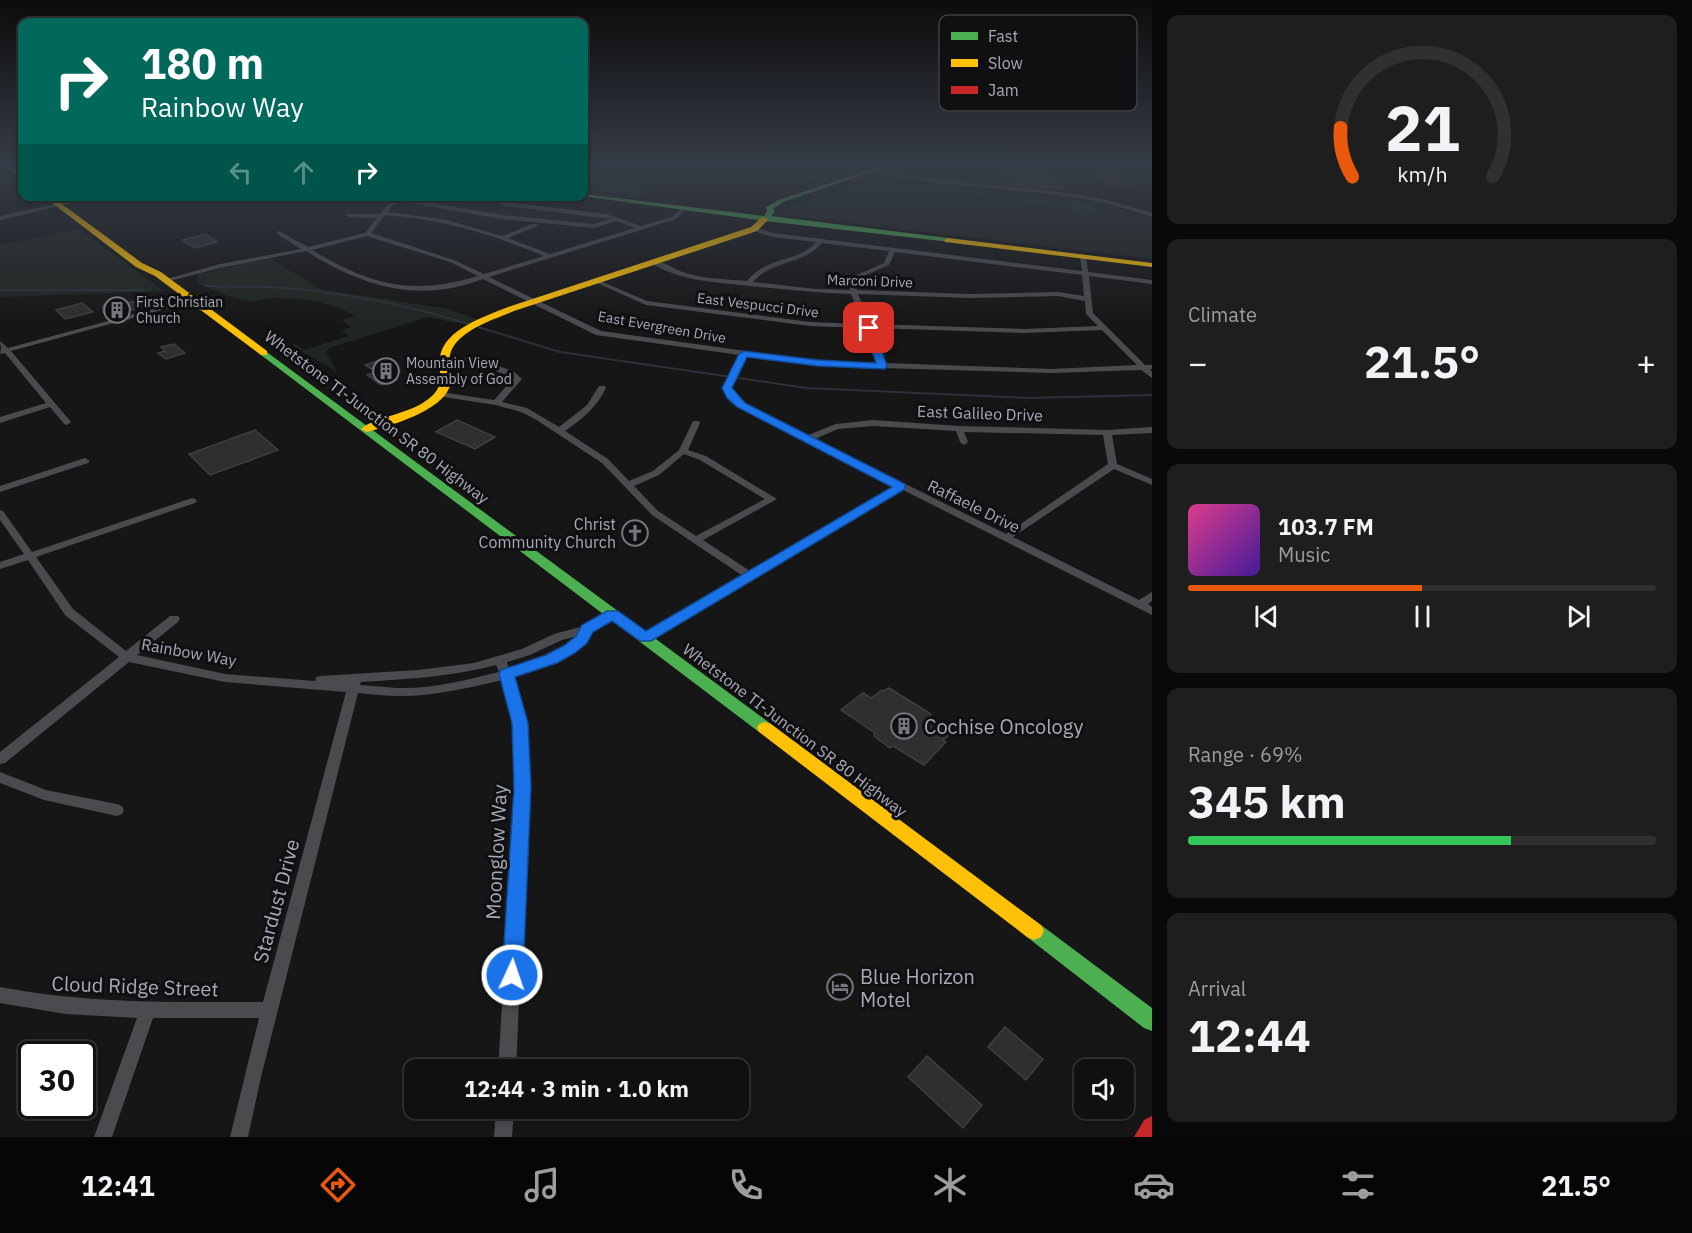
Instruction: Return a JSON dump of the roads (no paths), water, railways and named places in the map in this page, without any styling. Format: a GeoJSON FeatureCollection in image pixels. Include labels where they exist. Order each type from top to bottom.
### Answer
{"type":"FeatureCollection","features":[{"type":"Feature","properties":{"kind":"main road","name":"Whetstone TI-Junction SR 80 Highway"},"geometry":{"type":"LineString","coordinates":[[84,219],[139,266],[162,277],[367,429],[1152,1021]]}},
{"type":"Feature","properties":{"kind":"main road"},"geometry":{"type":"LineString","coordinates":[[367,429],[411,411],[440,394],[448,376],[444,355],[447,346],[489,319],[754,229],[765,219]]}},
{"type":"Feature","properties":{"kind":"main road"},"geometry":{"type":"LineString","coordinates":[[799,219],[1152,265]]}},
{"type":"Feature","properties":{"kind":"main road"},"geometry":{"type":"LineString","coordinates":[[1146,1137],[1152,1128]]}},
{"type":"Feature","properties":{"kind":"street"},"geometry":{"type":"LineString","coordinates":[[162,277],[309,249],[367,234],[379,219]]}},
{"type":"Feature","properties":{"kind":"street"},"geometry":{"type":"LineString","coordinates":[[435,219],[504,237],[549,256]]}},
{"type":"Feature","properties":{"kind":"street"},"geometry":{"type":"LineString","coordinates":[[529,219],[594,226],[616,219]]}},
{"type":"Feature","properties":{"kind":"street"},"geometry":{"type":"LineString","coordinates":[[616,219],[641,228]]}},
{"type":"Feature","properties":{"kind":"street"},"geometry":{"type":"LineString","coordinates":[[279,233],[363,279],[407,287],[433,288],[452,286],[669,219]]}},
{"type":"Feature","properties":{"kind":"street"},"geometry":{"type":"LineString","coordinates":[[504,237],[535,225]]}},
{"type":"Feature","properties":{"kind":"street"},"geometry":{"type":"LineString","coordinates":[[754,229],[772,235],[1152,282]]}},
{"type":"Feature","properties":{"kind":"street","name":"East Evergreen Drive"},"geometry":{"type":"LineString","coordinates":[[367,234],[452,261],[600,333],[818,363],[1051,371],[1148,367]]}},
{"type":"Feature","properties":{"kind":"street"},"geometry":{"type":"LineString","coordinates":[[749,283],[764,267],[814,249],[820,241]]}},
{"type":"Feature","properties":{"kind":"street"},"geometry":{"type":"LineString","coordinates":[[882,366],[854,293],[854,279],[887,264],[893,250]]}},
{"type":"Feature","properties":{"kind":"street"},"geometry":{"type":"LineString","coordinates":[[1083,256],[1090,314],[1102,328],[1148,367],[1152,376]]}},
{"type":"Feature","properties":{"kind":"street","name":"Marconi Drive"},"geometry":{"type":"LineString","coordinates":[[653,262],[688,276],[816,291],[970,296],[1058,294],[1088,299]]}},
{"type":"Feature","properties":{"kind":"street","name":"East Vespucci Drive"},"geometry":{"type":"LineString","coordinates":[[597,281],[636,299],[655,304],[810,324],[869,328],[1024,331],[1102,328]]}},
{"type":"Feature","properties":{"kind":"street"},"geometry":{"type":"LineString","coordinates":[[67,422],[2,348],[193,300]]}},
{"type":"Feature","properties":{"kind":"street","name":"Raffaele Drive"},"geometry":{"type":"LineString","coordinates":[[744,354],[727,388],[731,396],[741,405],[1152,611]]}},
{"type":"Feature","properties":{"kind":"street"},"geometry":{"type":"LineString","coordinates":[[468,359],[510,373],[518,379],[496,403]]}},
{"type":"Feature","properties":{"kind":"street"},"geometry":{"type":"LineString","coordinates":[[560,430],[590,408],[602,388]]}},
{"type":"Feature","properties":{"kind":"street"},"geometry":{"type":"LineString","coordinates":[[440,394],[524,410],[560,430],[605,461],[655,513],[750,576]]}},
{"type":"Feature","properties":{"kind":"street"},"geometry":{"type":"LineString","coordinates":[[0,420],[51,404]]}},
{"type":"Feature","properties":{"kind":"street"},"geometry":{"type":"LineString","coordinates":[[627,485],[656,473],[683,451],[696,423]]}},
{"type":"Feature","properties":{"kind":"street","name":"East Galileo Drive"},"geometry":{"type":"LineString","coordinates":[[809,438],[836,427],[873,423],[959,429],[1107,433],[1152,430]]}},
{"type":"Feature","properties":{"kind":"street"},"geometry":{"type":"LineString","coordinates":[[959,429],[964,442]]}},
{"type":"Feature","properties":{"kind":"street"},"geometry":{"type":"LineString","coordinates":[[1107,433],[1113,465]]}},
{"type":"Feature","properties":{"kind":"street"},"geometry":{"type":"LineString","coordinates":[[683,451],[703,458],[772,499]]}},
{"type":"Feature","properties":{"kind":"street"},"geometry":{"type":"LineString","coordinates":[[0,489],[85,461]]}},
{"type":"Feature","properties":{"kind":"street"},"geometry":{"type":"LineString","coordinates":[[1113,465],[1152,482]]}},
{"type":"Feature","properties":{"kind":"street"},"geometry":{"type":"LineString","coordinates":[[1006,538],[1113,465]]}},
{"type":"Feature","properties":{"kind":"street"},"geometry":{"type":"LineString","coordinates":[[645,638],[901,487]]}},
{"type":"Feature","properties":{"kind":"street"},"geometry":{"type":"LineString","coordinates":[[696,540],[782,492]]}},
{"type":"Feature","properties":{"kind":"street"},"geometry":{"type":"LineString","coordinates":[[0,566],[192,501]]}},
{"type":"Feature","properties":{"kind":"street","name":"Rainbow Way"},"geometry":{"type":"LineString","coordinates":[[0,513],[69,612],[126,657],[225,678],[296,682],[355,682],[504,667],[552,659],[570,649],[588,629],[613,614]]}},
{"type":"Feature","properties":{"kind":"street"},"geometry":{"type":"LineString","coordinates":[[1140,605],[1152,595]]}},
{"type":"Feature","properties":{"kind":"street"},"geometry":{"type":"LineString","coordinates":[[0,759],[174,619]]}},
{"type":"Feature","properties":{"kind":"street","name":"Rainbow Way"},"geometry":{"type":"LineString","coordinates":[[355,682],[399,692],[433,690],[464,685],[504,667]]}},
{"type":"Feature","properties":{"kind":"street","name":"Moonglow Way"},"geometry":{"type":"LineString","coordinates":[[504,667],[520,723],[522,787],[508,1059]]}},
{"type":"Feature","properties":{"kind":"street","name":"Stardust Drive"},"geometry":{"type":"LineString","coordinates":[[239,1137],[269,1010],[355,682]]}},
{"type":"Feature","properties":{"kind":"street"},"geometry":{"type":"LineString","coordinates":[[0,777],[44,795],[117,810]]}},
{"type":"Feature","properties":{"kind":"street","name":"Cloud Ridge Street"},"geometry":{"type":"LineString","coordinates":[[0,994],[36,1003],[148,1010],[269,1010]]}},
{"type":"Feature","properties":{"kind":"street"},"geometry":{"type":"LineString","coordinates":[[103,1137],[148,1010]]}},
{"type":"Feature","properties":{"kind":"street"},"geometry":{"type":"LineString","coordinates":[[503,1137],[504,1119]]}},
{"type":"Feature","properties":{"kind":"waterway"},"geometry":{"type":"LineString","coordinates":[[205,286],[285,288],[341,295],[407,307],[472,325]]}},
{"type":"Feature","properties":{"kind":"waterway"},"geometry":{"type":"LineString","coordinates":[[0,290],[144,290]]}},
{"type":"Feature","properties":{"kind":"waterway"},"geometry":{"type":"LineString","coordinates":[[478,327],[560,352],[807,388],[1027,398],[1152,395]]}},
{"type":"Feature","properties":{"kind":"place","name":"First Christian Church"},"geometry":{"type":"Point","coordinates":[117,310]}},
{"type":"Feature","properties":{"kind":"place","name":"Mountain View Assembly of God"},"geometry":{"type":"Point","coordinates":[386,371]}},
{"type":"Feature","properties":{"kind":"place","name":"Christ Community Church"},"geometry":{"type":"Point","coordinates":[635,533]}},
{"type":"Feature","properties":{"kind":"place","name":"Cochise Oncology"},"geometry":{"type":"Point","coordinates":[904,726]}},
{"type":"Feature","properties":{"kind":"place","name":"Blue Horizon Motel"},"geometry":{"type":"Point","coordinates":[840,987]}}]}
